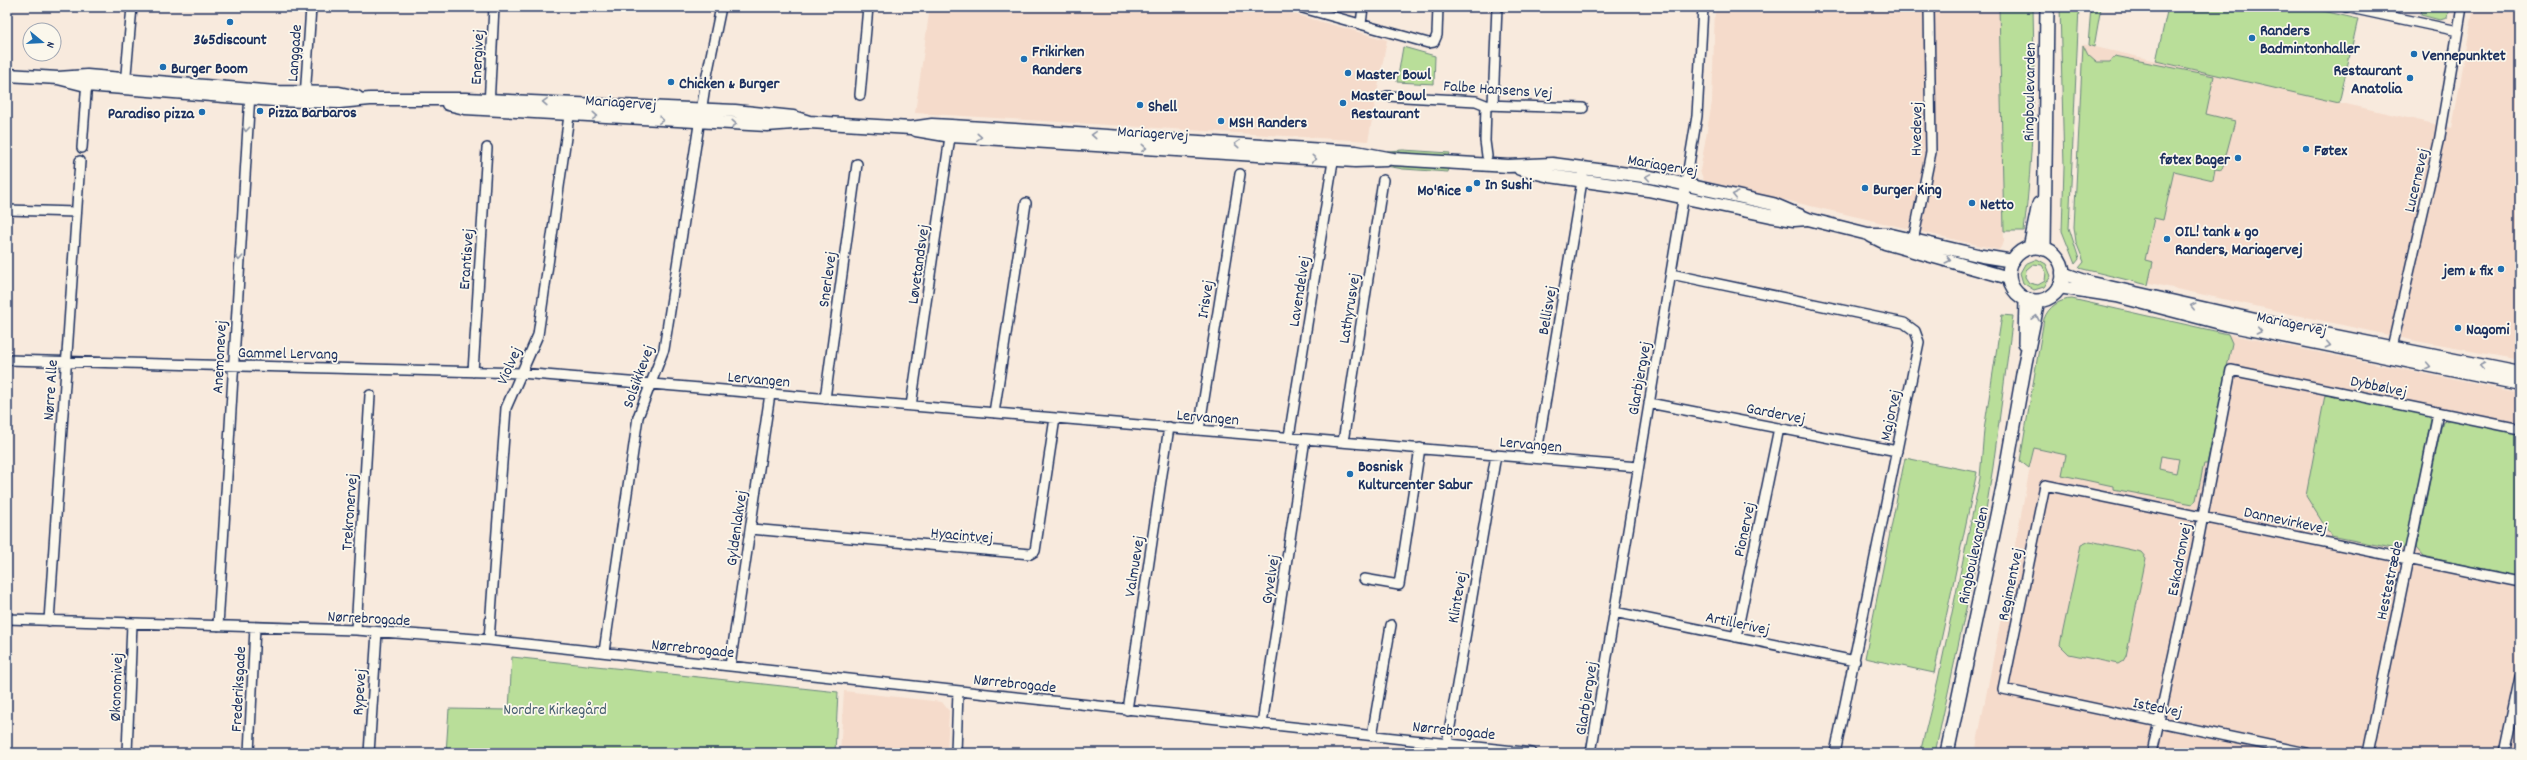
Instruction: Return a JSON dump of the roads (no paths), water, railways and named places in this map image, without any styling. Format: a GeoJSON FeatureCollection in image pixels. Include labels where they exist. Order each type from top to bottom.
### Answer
{"type":"FeatureCollection","features":[{"type":"Feature","properties":{"kind":"main road","name":"Ringboulevarden"},"geometry":{"type":"LineString","coordinates":[[2044,249],[2043,179],[2047,63],[2046,7]]}},
{"type":"Feature","properties":{"kind":"main road","name":"Ringboulevarden"},"geometry":{"type":"LineString","coordinates":[[2030,248],[2043,179]]}},
{"type":"Feature","properties":{"kind":"main road"},"geometry":{"type":"LineString","coordinates":[[2030,248],[2044,249],[2058,260],[2062,273],[2059,287],[2048,298],[2032,300],[2014,290],[2009,278],[2013,261],[2018,254],[2030,248]]}},
{"type":"Feature","properties":{"kind":"main road","name":"Ringboulevarden"},"geometry":{"type":"LineString","coordinates":[[1948,753],[2003,487],[2025,363],[2032,300]]}},
{"type":"Feature","properties":{"kind":"street"},"geometry":{"type":"LineString","coordinates":[[125,84],[132,7]]}},
{"type":"Feature","properties":{"kind":"street","name":"Langgade"},"geometry":{"type":"LineString","coordinates":[[305,97],[312,7]]}},
{"type":"Feature","properties":{"kind":"street","name":"Energivej"},"geometry":{"type":"LineString","coordinates":[[489,105],[494,7]]}},
{"type":"Feature","properties":{"kind":"street","name":"Solsikkevej"},"geometry":{"type":"LineString","coordinates":[[604,652],[638,417],[664,349],[702,109],[721,7]]}},
{"type":"Feature","properties":{"kind":"street"},"geometry":{"type":"LineString","coordinates":[[860,95],[868,7]]}},
{"type":"Feature","properties":{"kind":"street"},"geometry":{"type":"LineString","coordinates":[[1299,7],[1312,9],[1428,43],[1434,42],[1437,35],[1438,7]]}},
{"type":"Feature","properties":{"kind":"street"},"geometry":{"type":"LineString","coordinates":[[1361,24],[1363,7]]}},
{"type":"Feature","properties":{"kind":"street"},"geometry":{"type":"LineString","coordinates":[[1487,156],[1485,141],[1497,7]]}},
{"type":"Feature","properties":{"kind":"street","name":"Glarbjergvej"},"geometry":{"type":"LineString","coordinates":[[1591,753],[1698,116],[1703,7]]}},
{"type":"Feature","properties":{"kind":"street","name":"Hvedevej"},"geometry":{"type":"LineString","coordinates":[[1912,245],[1931,147],[1928,7]]}},
{"type":"Feature","properties":{"kind":"street"},"geometry":{"type":"LineString","coordinates":[[2346,7],[2374,10],[2458,31]]}},
{"type":"Feature","properties":{"kind":"street","name":"Lucernevej"},"geometry":{"type":"LineString","coordinates":[[2391,353],[2439,142],[2462,7]]}},
{"type":"Feature","properties":{"kind":"street","name":"Mariagervej"},"geometry":{"type":"LineString","coordinates":[[8,74],[249,94],[305,97],[339,102],[370,100],[431,100],[465,108],[489,105],[570,109],[702,109],[768,113],[809,122]]}},
{"type":"Feature","properties":{"kind":"street"},"geometry":{"type":"LineString","coordinates":[[82,148],[87,81]]}},
{"type":"Feature","properties":{"kind":"street","name":"Anemonevej"},"geometry":{"type":"LineString","coordinates":[[218,626],[249,94]]}},
{"type":"Feature","properties":{"kind":"street","name":"Falbe Hansens Vej"},"geometry":{"type":"LineString","coordinates":[[1387,96],[1476,101],[1489,105],[1583,108]]}},
{"type":"Feature","properties":{"kind":"street","name":"Mariagervej"},"geometry":{"type":"LineString","coordinates":[[570,109],[700,122],[767,125],[809,122],[911,128],[930,134],[951,131],[1334,155],[1378,162],[1393,159],[1508,166],[1552,164],[1584,167],[1687,185],[1773,204],[1808,219],[1868,234],[1887,234],[1912,245],[2009,278]]}},
{"type":"Feature","properties":{"kind":"street","name":"Violvej"},"geometry":{"type":"LineString","coordinates":[[489,640],[506,408],[538,335],[570,109]]}},
{"type":"Feature","properties":{"kind":"street","name":"Løvetandsvej"},"geometry":{"type":"LineString","coordinates":[[911,406],[951,131]]}},
{"type":"Feature","properties":{"kind":"street","name":"Erantisvej"},"geometry":{"type":"LineString","coordinates":[[473,372],[487,148]]}},
{"type":"Feature","properties":{"kind":"street","name":"Lavendelvej"},"geometry":{"type":"LineString","coordinates":[[1289,437],[1334,155]]}},
{"type":"Feature","properties":{"kind":"street","name":"Nørre Alle"},"geometry":{"type":"LineString","coordinates":[[49,621],[65,362],[80,161]]}},
{"type":"Feature","properties":{"kind":"street","name":"Snerlevej"},"geometry":{"type":"LineString","coordinates":[[825,399],[857,164]]}},
{"type":"Feature","properties":{"kind":"street","name":"Mariagervej"},"geometry":{"type":"LineString","coordinates":[[1508,166],[1545,175],[1684,197],[1771,216],[1794,220],[1808,219]]}},
{"type":"Feature","properties":{"kind":"street","name":"Bellisvej"},"geometry":{"type":"LineString","coordinates":[[1536,458],[1584,167]]}},
{"type":"Feature","properties":{"kind":"street","name":"Irisvej"},"geometry":{"type":"LineString","coordinates":[[1199,430],[1240,174]]}},
{"type":"Feature","properties":{"kind":"street","name":"Lathyrusvej"},"geometry":{"type":"LineString","coordinates":[[1343,442],[1383,180]]}},
{"type":"Feature","properties":{"kind":"street"},"geometry":{"type":"LineString","coordinates":[[994,413],[1026,203]]}},
{"type":"Feature","properties":{"kind":"street"},"geometry":{"type":"LineString","coordinates":[[7,210],[76,212]]}},
{"type":"Feature","properties":{"kind":"street","name":"Mariagervej"},"geometry":{"type":"LineString","coordinates":[[1912,245],[2013,261]]}},
{"type":"Feature","properties":{"kind":"street","name":"Mariagervej"},"geometry":{"type":"LineString","coordinates":[[2062,273],[2141,294],[2520,384]]}},
{"type":"Feature","properties":{"kind":"street","name":"Majorvej"},"geometry":{"type":"LineString","coordinates":[[1671,274],[1910,326],[1919,342],[1835,753]]}},
{"type":"Feature","properties":{"kind":"street","name":"Mariagervej"},"geometry":{"type":"LineString","coordinates":[[2059,287],[2117,296],[2198,318],[2391,353],[2520,373]]}},
{"type":"Feature","properties":{"kind":"street","name":"Gammel Lervang"},"geometry":{"type":"LineString","coordinates":[[7,360],[521,373]]}},
{"type":"Feature","properties":{"kind":"street","name":"Dybbølvej"},"geometry":{"type":"LineString","coordinates":[[2231,370],[2520,429]]}},
{"type":"Feature","properties":{"kind":"street","name":"Eskadronvej"},"geometry":{"type":"LineString","coordinates":[[2152,753],[2202,517],[2231,370]]}},
{"type":"Feature","properties":{"kind":"street","name":"Lervangen"},"geometry":{"type":"LineString","coordinates":[[521,373],[1638,467]]}},
{"type":"Feature","properties":{"kind":"street","name":"Gyldenlakvej"},"geometry":{"type":"LineString","coordinates":[[730,666],[770,394]]}},
{"type":"Feature","properties":{"kind":"street","name":"Trekronervej"},"geometry":{"type":"LineString","coordinates":[[356,630],[370,395]]}},
{"type":"Feature","properties":{"kind":"street","name":"Gardervej"},"geometry":{"type":"LineString","coordinates":[[1649,403],[1897,451]]}},
{"type":"Feature","properties":{"kind":"street","name":"Hestestræde"},"geometry":{"type":"LineString","coordinates":[[2368,753],[2438,413]]}},
{"type":"Feature","properties":{"kind":"street","name":"Hyacintvej"},"geometry":{"type":"LineString","coordinates":[[751,529],[1030,554],[1034,551],[1055,418]]}},
{"type":"Feature","properties":{"kind":"street","name":"Valmuevej"},"geometry":{"type":"LineString","coordinates":[[1127,710],[1170,428]]}},
{"type":"Feature","properties":{"kind":"street","name":"Pionervej"},"geometry":{"type":"LineString","coordinates":[[1736,637],[1779,428]]}},
{"type":"Feature","properties":{"kind":"street","name":"Gyvelvej"},"geometry":{"type":"LineString","coordinates":[[1262,724],[1305,439]]}},
{"type":"Feature","properties":{"kind":"street"},"geometry":{"type":"LineString","coordinates":[[1364,579],[1400,585],[1420,448]]}},
{"type":"Feature","properties":{"kind":"street","name":"Klintevej"},"geometry":{"type":"LineString","coordinates":[[1447,744],[1496,455]]}},
{"type":"Feature","properties":{"kind":"street","name":"Dannevirkevej"},"geometry":{"type":"LineString","coordinates":[[2045,485],[2520,582]]}},
{"type":"Feature","properties":{"kind":"street","name":"Regimentvej"},"geometry":{"type":"LineString","coordinates":[[2002,689],[2045,485]]}},
{"type":"Feature","properties":{"kind":"street","name":"Artillerivej"},"geometry":{"type":"LineString","coordinates":[[1614,612],[1855,661]]}},
{"type":"Feature","properties":{"kind":"street","name":"Nørrebrogade"},"geometry":{"type":"LineString","coordinates":[[7,619],[356,630],[489,640],[1532,753]]}},
{"type":"Feature","properties":{"kind":"street","name":"Økonomivej"},"geometry":{"type":"LineString","coordinates":[[127,753],[132,623]]}},
{"type":"Feature","properties":{"kind":"street"},"geometry":{"type":"LineString","coordinates":[[1372,736],[1391,625]]}},
{"type":"Feature","properties":{"kind":"street","name":"Frederiksgade"},"geometry":{"type":"LineString","coordinates":[[249,753],[255,627]]}},
{"type":"Feature","properties":{"kind":"street","name":"Rypevej"},"geometry":{"type":"LineString","coordinates":[[369,753],[377,632]]}},
{"type":"Feature","properties":{"kind":"street"},"geometry":{"type":"LineString","coordinates":[[2504,753],[2520,677]]}},
{"type":"Feature","properties":{"kind":"street","name":"Istedvej"},"geometry":{"type":"LineString","coordinates":[[2002,689],[2307,753]]}},
{"type":"Feature","properties":{"kind":"street"},"geometry":{"type":"LineString","coordinates":[[956,753],[958,691]]}},
{"type":"Feature","properties":{"kind":"place","name":"365discount"},"geometry":{"type":"Point","coordinates":[230,22]}},
{"type":"Feature","properties":{"kind":"place","name":"Randers Badmintonhaller"},"geometry":{"type":"Point","coordinates":[2252,38]}},
{"type":"Feature","properties":{"kind":"place","name":"Vennepunktet"},"geometry":{"type":"Point","coordinates":[2414,54]}},
{"type":"Feature","properties":{"kind":"place","name":"Frikirken Randers"},"geometry":{"type":"Point","coordinates":[1024,59]}},
{"type":"Feature","properties":{"kind":"place","name":"Burger Boom"},"geometry":{"type":"Point","coordinates":[163,67]}},
{"type":"Feature","properties":{"kind":"place","name":"Master Bowl"},"geometry":{"type":"Point","coordinates":[1348,73]}},
{"type":"Feature","properties":{"kind":"place","name":"Restaurant Anatolia"},"geometry":{"type":"Point","coordinates":[2410,78]}},
{"type":"Feature","properties":{"kind":"place","name":"Chicken & Burger"},"geometry":{"type":"Point","coordinates":[671,82]}},
{"type":"Feature","properties":{"kind":"place","name":"Master Bowl Restaurant"},"geometry":{"type":"Point","coordinates":[1343,103]}},
{"type":"Feature","properties":{"kind":"place","name":"Shell"},"geometry":{"type":"Point","coordinates":[1140,105]}},
{"type":"Feature","properties":{"kind":"place","name":"Pizza Barbaros"},"geometry":{"type":"Point","coordinates":[260,111]}},
{"type":"Feature","properties":{"kind":"place","name":"Paradiso pizza"},"geometry":{"type":"Point","coordinates":[202,112]}},
{"type":"Feature","properties":{"kind":"place","name":"MSH Randers"},"geometry":{"type":"Point","coordinates":[1221,121]}},
{"type":"Feature","properties":{"kind":"place","name":"Føtex"},"geometry":{"type":"Point","coordinates":[2306,149]}},
{"type":"Feature","properties":{"kind":"place","name":"føtex Bager"},"geometry":{"type":"Point","coordinates":[2238,158]}},
{"type":"Feature","properties":{"kind":"place","name":"In Sushi"},"geometry":{"type":"Point","coordinates":[1477,183]}},
{"type":"Feature","properties":{"kind":"place","name":"Burger King"},"geometry":{"type":"Point","coordinates":[1865,188]}},
{"type":"Feature","properties":{"kind":"place","name":"Mo'Rice"},"geometry":{"type":"Point","coordinates":[1469,189]}},
{"type":"Feature","properties":{"kind":"place","name":"Netto"},"geometry":{"type":"Point","coordinates":[1972,203]}},
{"type":"Feature","properties":{"kind":"place","name":"OIL! tank & go Randers, Mariagervej"},"geometry":{"type":"Point","coordinates":[2167,239]}},
{"type":"Feature","properties":{"kind":"place","name":"jem & fix"},"geometry":{"type":"Point","coordinates":[2501,269]}},
{"type":"Feature","properties":{"kind":"place","name":"Nagomi"},"geometry":{"type":"Point","coordinates":[2458,328]}},
{"type":"Feature","properties":{"kind":"place","name":"Bosnisk Kulturcenter Sabur"},"geometry":{"type":"Point","coordinates":[1350,474]}},
{"type":"Feature","properties":{"kind":"park label","name":"Nordre Kirkegård"},"geometry":{"type":"Point","coordinates":[555,708]}}]}
